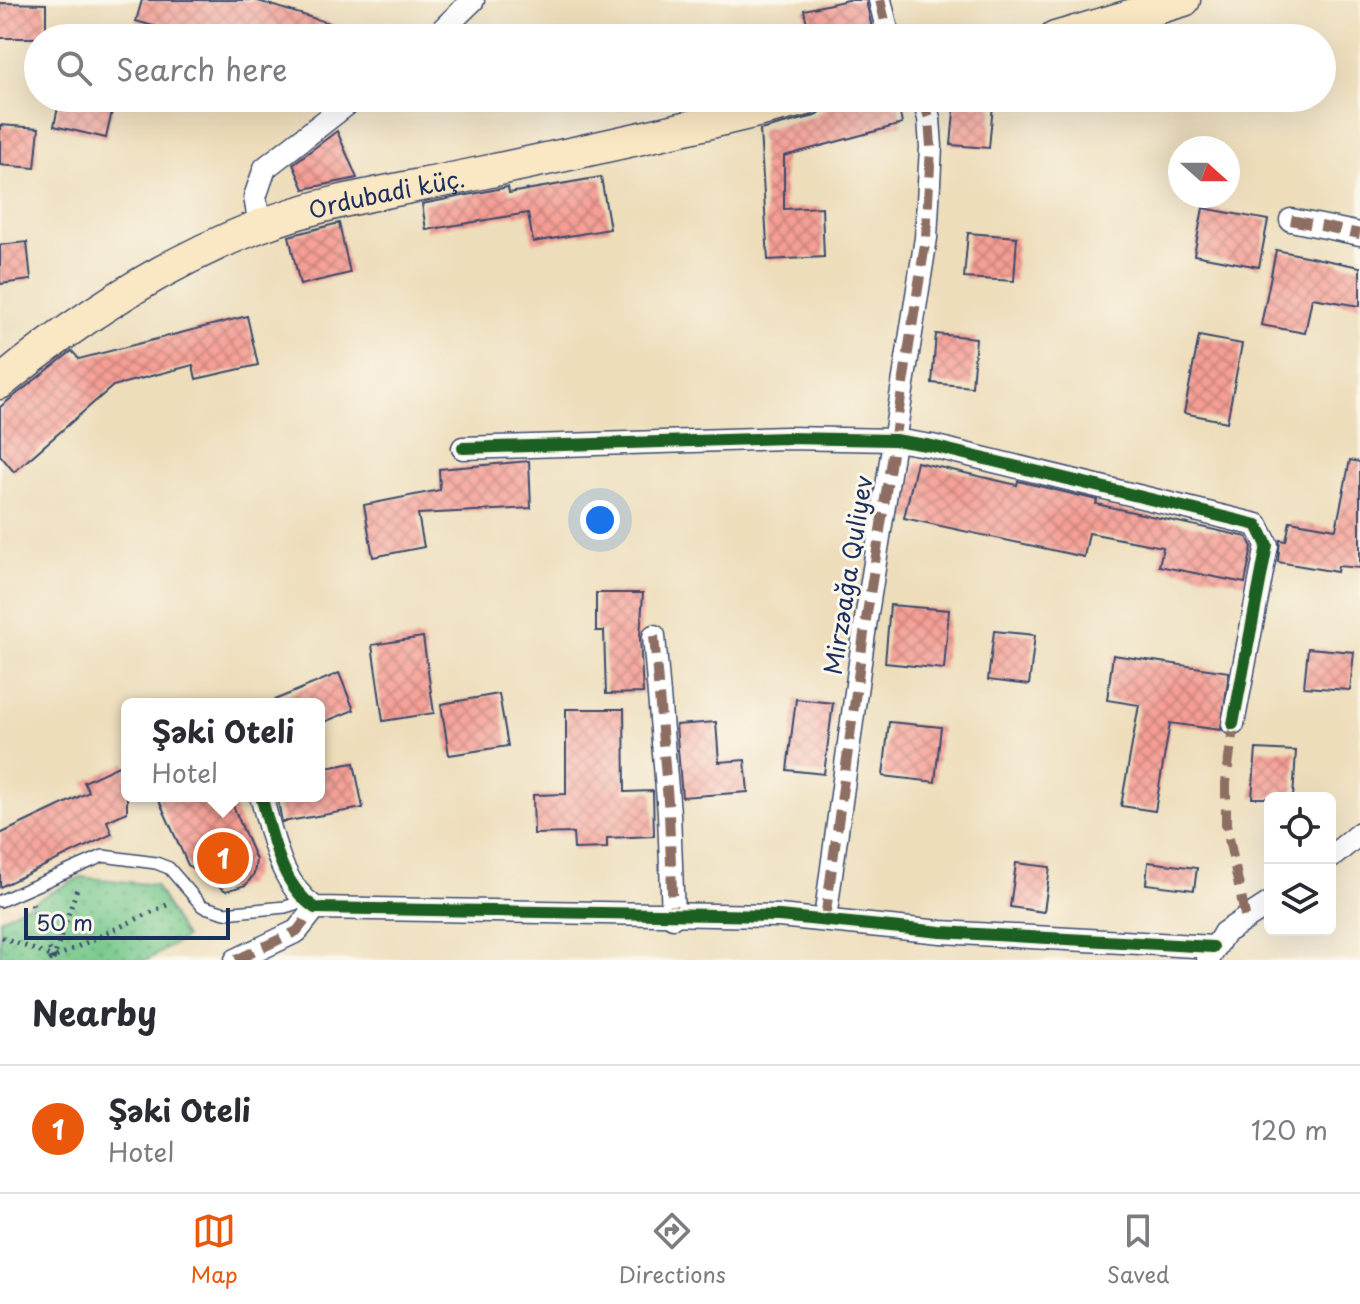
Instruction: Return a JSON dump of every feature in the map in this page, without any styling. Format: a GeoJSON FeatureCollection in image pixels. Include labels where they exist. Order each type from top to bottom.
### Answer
{"type":"FeatureCollection","features":[{"type":"Feature","properties":{"kind":"street"},"geometry":{"type":"LineString","coordinates":[[448,24],[473,0]]}},
{"type":"Feature","properties":{"kind":"street"},"geometry":{"type":"LineString","coordinates":[[880,0],[886,24]]}},
{"type":"Feature","properties":{"kind":"street"},"geometry":{"type":"LineString","coordinates":[[1103,24],[1184,0]]}},
{"type":"Feature","properties":{"kind":"street"},"geometry":{"type":"LineString","coordinates":[[260,226],[255,197],[265,168],[337,112]]}},
{"type":"Feature","properties":{"kind":"street","name":"Ordubadi küç."},"geometry":{"type":"LineString","coordinates":[[0,383],[60,335],[130,289],[172,265],[260,226],[328,205],[579,153],[752,112]]}},
{"type":"Feature","properties":{"kind":"street","name":"Mirzəağa Quliyev"},"geometry":{"type":"LineString","coordinates":[[825,919],[865,626],[926,238],[931,147],[927,112]]}},
{"type":"Feature","properties":{"kind":"street"},"geometry":{"type":"LineString","coordinates":[[1291,220],[1360,234]]}},
{"type":"Feature","properties":{"kind":"street"},"geometry":{"type":"LineString","coordinates":[[463,448],[786,438],[895,440],[932,446],[1257,525],[1267,545],[1233,724]]}},
{"type":"Feature","properties":{"kind":"street"},"geometry":{"type":"LineString","coordinates":[[654,636],[673,917]]}},
{"type":"Feature","properties":{"kind":"street"},"geometry":{"type":"LineString","coordinates":[[263,802],[283,868],[310,904]]}},
{"type":"Feature","properties":{"kind":"street"},"geometry":{"type":"LineString","coordinates":[[1336,853],[1360,833]]}},
{"type":"Feature","properties":{"kind":"street"},"geometry":{"type":"LineString","coordinates":[[310,904],[673,917],[825,919],[941,932],[1210,953],[1224,933],[1264,907]]}},
{"type":"Feature","properties":{"kind":"street"},"geometry":{"type":"LineString","coordinates":[[236,960],[297,931],[310,904]]}},
{"type":"Feature","properties":{"kind":"lane"},"geometry":{"type":"LineString","coordinates":[[0,901],[103,856],[156,863],[169,868],[202,906],[225,913],[310,904]]}},
{"type":"Feature","properties":{"kind":"path"},"geometry":{"type":"LineString","coordinates":[[54,960],[81,877]]}},
{"type":"Feature","properties":{"kind":"path"},"geometry":{"type":"LineString","coordinates":[[32,903],[54,960]]}},
{"type":"Feature","properties":{"kind":"path"},"geometry":{"type":"LineString","coordinates":[[2,937],[54,960],[169,904]]}},
{"type":"Feature","properties":{"kind":"green space"},"geometry":{"type":"Polygon","coordinates":[[[81,877],[155,885],[185,938],[147,960],[0,960],[0,919],[81,877]]]}},
{"type":"Feature","properties":{"kind":"building"},"geometry":{"type":"Polygon","coordinates":[[[142,0],[255,0],[332,24],[146,24],[136,21],[142,0]]]}},
{"type":"Feature","properties":{"kind":"building"},"geometry":{"type":"Polygon","coordinates":[[[848,0],[866,0],[871,24],[807,24],[804,10],[848,0]]]}},
{"type":"Feature","properties":{"kind":"building"},"geometry":{"type":"Polygon","coordinates":[[[0,3],[46,4],[46,24],[24,24],[24,38],[0,38],[0,3]]]}},
{"type":"Feature","properties":{"kind":"building"},"geometry":{"type":"Polygon","coordinates":[[[57,112],[112,112],[106,138],[54,126],[57,112]]]}},
{"type":"Feature","properties":{"kind":"building"},"geometry":{"type":"Polygon","coordinates":[[[820,112],[900,112],[902,124],[784,156],[784,209],[822,207],[824,257],[768,260],[760,130],[820,112]]]}},
{"type":"Feature","properties":{"kind":"building"},"geometry":{"type":"Polygon","coordinates":[[[954,112],[992,112],[989,148],[951,145],[954,112]]]}},
{"type":"Feature","properties":{"kind":"building"},"geometry":{"type":"Polygon","coordinates":[[[0,125],[39,128],[35,168],[0,165],[0,125]]]}},
{"type":"Feature","properties":{"kind":"building"},"geometry":{"type":"Polygon","coordinates":[[[337,131],[357,178],[304,189],[293,164],[337,131]]]}},
{"type":"Feature","properties":{"kind":"building"},"geometry":{"type":"Polygon","coordinates":[[[601,177],[610,229],[533,242],[528,213],[426,230],[422,204],[508,187],[509,193],[601,177]]]}},
{"type":"Feature","properties":{"kind":"building"},"geometry":{"type":"Polygon","coordinates":[[[1203,208],[1268,220],[1259,267],[1194,255],[1203,208]]]}},
{"type":"Feature","properties":{"kind":"building"},"geometry":{"type":"Polygon","coordinates":[[[339,223],[350,273],[300,285],[289,236],[339,223]]]}},
{"type":"Feature","properties":{"kind":"building"},"geometry":{"type":"Polygon","coordinates":[[[968,233],[1017,237],[1014,281],[964,278],[968,233]]]}},
{"type":"Feature","properties":{"kind":"building"},"geometry":{"type":"Polygon","coordinates":[[[27,242],[31,280],[0,284],[0,245],[27,242]]]}},
{"type":"Feature","properties":{"kind":"building"},"geometry":{"type":"Polygon","coordinates":[[[1276,250],[1360,267],[1360,306],[1312,298],[1305,333],[1261,325],[1276,250]]]}},
{"type":"Feature","properties":{"kind":"building"},"geometry":{"type":"Polygon","coordinates":[[[247,316],[258,365],[196,379],[193,365],[113,386],[14,472],[0,455],[0,407],[72,351],[79,359],[247,316]]]}},
{"type":"Feature","properties":{"kind":"building"},"geometry":{"type":"Polygon","coordinates":[[[936,334],[976,338],[972,387],[932,383],[936,334]]]}},
{"type":"Feature","properties":{"kind":"building"},"geometry":{"type":"Polygon","coordinates":[[[1199,336],[1242,344],[1227,422],[1184,413],[1199,336]]]}},
{"type":"Feature","properties":{"kind":"building"},"geometry":{"type":"Polygon","coordinates":[[[1350,460],[1360,462],[1360,568],[1338,566],[1337,572],[1278,562],[1280,540],[1286,541],[1290,521],[1336,529],[1350,460]]]}},
{"type":"Feature","properties":{"kind":"building"},"geometry":{"type":"Polygon","coordinates":[[[529,461],[531,508],[418,514],[424,547],[373,557],[364,505],[440,490],[439,469],[529,461]]]}},
{"type":"Feature","properties":{"kind":"building"},"geometry":{"type":"Polygon","coordinates":[[[917,462],[1017,485],[1018,481],[1097,500],[1096,504],[1247,537],[1252,547],[1245,583],[1159,566],[1163,547],[1089,533],[1084,557],[904,518],[917,462]]]}},
{"type":"Feature","properties":{"kind":"building"},"geometry":{"type":"Polygon","coordinates":[[[596,593],[643,593],[640,637],[643,693],[606,694],[604,631],[596,631],[596,593]]]}},
{"type":"Feature","properties":{"kind":"building"},"geometry":{"type":"Polygon","coordinates":[[[890,605],[949,610],[944,669],[885,663],[890,605]]]}},
{"type":"Feature","properties":{"kind":"building"},"geometry":{"type":"Polygon","coordinates":[[[994,631],[1035,635],[1029,685],[988,680],[994,631]]]}},
{"type":"Feature","properties":{"kind":"building"},"geometry":{"type":"Polygon","coordinates":[[[423,637],[434,713],[383,721],[372,645],[423,637]]]}},
{"type":"Feature","properties":{"kind":"building"},"geometry":{"type":"Polygon","coordinates":[[[1308,648],[1354,652],[1350,690],[1304,687],[1308,648]]]}},
{"type":"Feature","properties":{"kind":"building"},"geometry":{"type":"Polygon","coordinates":[[[1113,655],[1229,672],[1221,730],[1170,723],[1155,811],[1121,806],[1139,705],[1107,700],[1113,655]]]}},
{"type":"Feature","properties":{"kind":"building"},"geometry":{"type":"Polygon","coordinates":[[[339,673],[354,710],[325,722],[325,698],[279,698],[339,673]]]}},
{"type":"Feature","properties":{"kind":"building"},"geometry":{"type":"Polygon","coordinates":[[[499,694],[508,746],[449,755],[441,704],[499,694]]]}},
{"type":"Feature","properties":{"kind":"building"},"geometry":{"type":"Polygon","coordinates":[[[796,699],[833,703],[824,774],[787,770],[796,699]]]}},
{"type":"Feature","properties":{"kind":"building"},"geometry":{"type":"Polygon","coordinates":[[[566,709],[624,709],[625,792],[653,791],[654,836],[607,838],[607,848],[574,849],[573,833],[534,834],[533,795],[566,794],[566,709]]]}},
{"type":"Feature","properties":{"kind":"building"},"geometry":{"type":"Polygon","coordinates":[[[716,722],[719,762],[745,760],[748,792],[682,797],[676,725],[716,722]]]}},
{"type":"Feature","properties":{"kind":"building"},"geometry":{"type":"Polygon","coordinates":[[[889,722],[941,727],[935,782],[883,776],[889,722]]]}},
{"type":"Feature","properties":{"kind":"building"},"geometry":{"type":"Polygon","coordinates":[[[1256,749],[1296,751],[1293,792],[1264,792],[1264,798],[1252,798],[1256,749]]]}},
{"type":"Feature","properties":{"kind":"building"},"geometry":{"type":"Polygon","coordinates":[[[354,763],[363,808],[282,822],[278,802],[325,802],[325,768],[354,763]]]}},
{"type":"Feature","properties":{"kind":"building"},"geometry":{"type":"Polygon","coordinates":[[[121,765],[121,802],[127,802],[127,812],[107,821],[112,834],[0,887],[0,834],[89,792],[84,782],[121,765]]]}},
{"type":"Feature","properties":{"kind":"building"},"geometry":{"type":"Polygon","coordinates":[[[160,802],[232,802],[256,860],[254,874],[246,885],[226,891],[188,865],[160,802]]]}},
{"type":"Feature","properties":{"kind":"building"},"geometry":{"type":"Polygon","coordinates":[[[1148,862],[1197,868],[1194,890],[1146,884],[1148,862]]]}},
{"type":"Feature","properties":{"kind":"building"},"geometry":{"type":"Polygon","coordinates":[[[1016,863],[1050,867],[1044,912],[1010,907],[1016,863]]]}},
{"type":"Feature","properties":{"kind":"marked path"},"geometry":{"type":"LineString","coordinates":[[880,0],[886,24]]}},
{"type":"Feature","properties":{"kind":"marked path"},"geometry":{"type":"LineString","coordinates":[[825,919],[865,626],[926,238],[931,147],[927,112]]}},
{"type":"Feature","properties":{"kind":"marked path"},"geometry":{"type":"LineString","coordinates":[[1291,220],[1360,234]]}},
{"type":"Feature","properties":{"kind":"marked path"},"geometry":{"type":"LineString","coordinates":[[654,636],[669,813],[673,917]]}},
{"type":"Feature","properties":{"kind":"marked path"},"geometry":{"type":"LineString","coordinates":[[1234,719],[1226,783],[1226,824],[1246,920]]}},
{"type":"Feature","properties":{"kind":"marked path"},"geometry":{"type":"LineString","coordinates":[[236,960],[297,931],[315,908]]}},
{"type":"Feature","properties":{"kind":"cycle path"},"geometry":{"type":"LineString","coordinates":[[463,448],[786,438],[895,440],[932,446],[1257,525],[1267,545],[1233,724]]}},
{"type":"Feature","properties":{"kind":"cycle path"},"geometry":{"type":"LineString","coordinates":[[263,802],[285,872],[293,886],[315,908],[779,916],[941,932],[1213,947]]}},
{"type":"Feature","properties":{"kind":"place","name":"Şəki Oteli"},"geometry":{"type":"Point","coordinates":[223,858]}}]}
